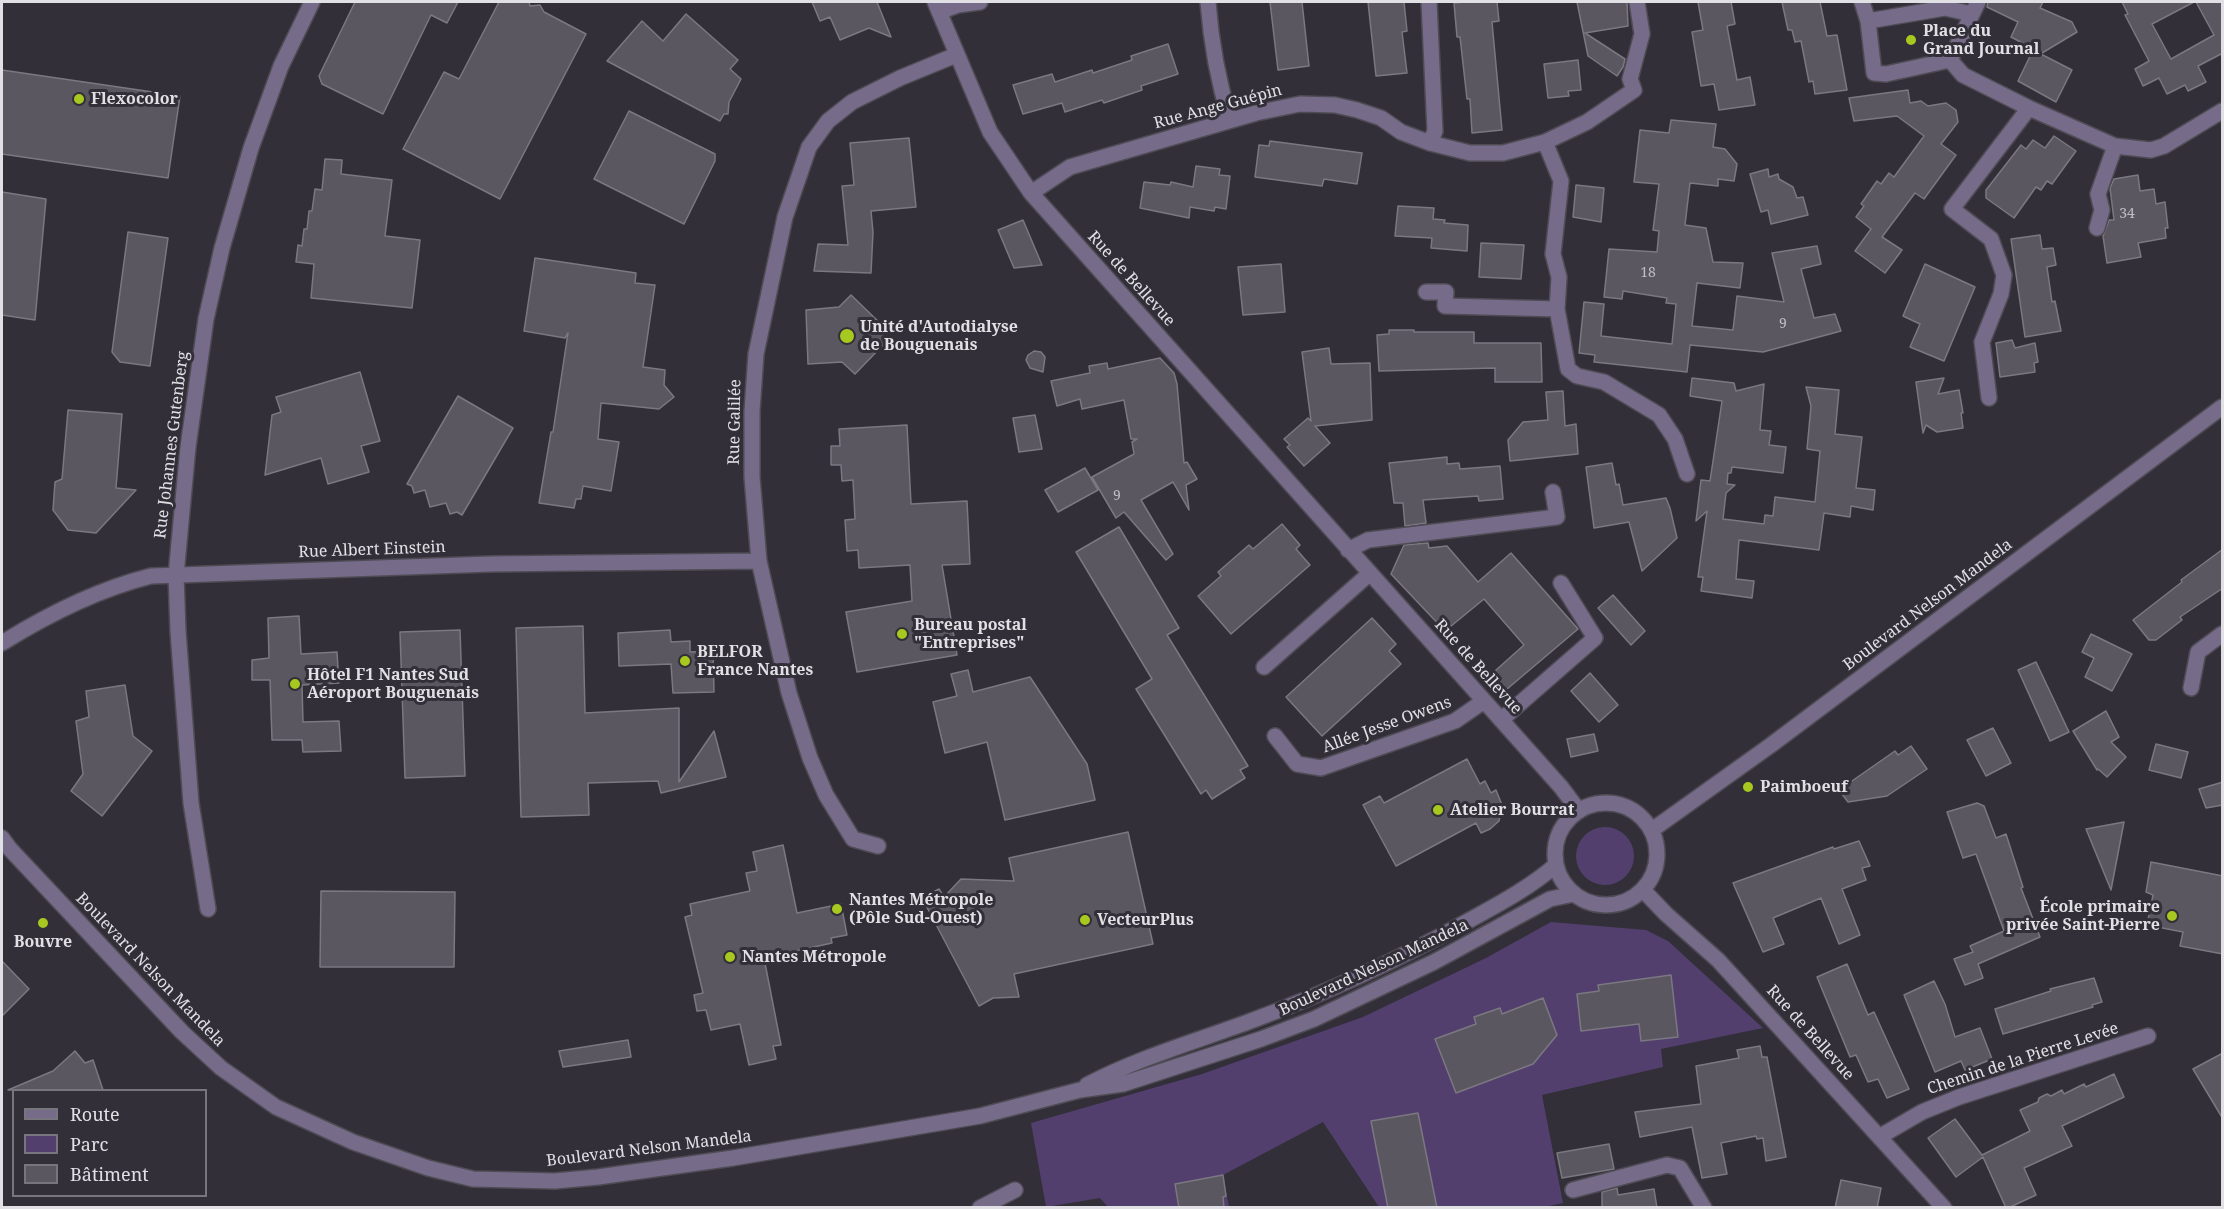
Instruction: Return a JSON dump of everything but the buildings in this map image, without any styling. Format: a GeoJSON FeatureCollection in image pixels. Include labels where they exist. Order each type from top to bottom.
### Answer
{"type":"FeatureCollection","features":[{"type":"Feature","properties":{"kind":"street","name":"Rue Johannes Gutenberg"},"geometry":{"type":"LineString","coordinates":[[208,909],[191,803],[185,742],[176,574],[193,410],[206,320],[222,248],[252,148],[277,76],[312,2]]}},
{"type":"Feature","properties":{"kind":"street"},"geometry":{"type":"LineString","coordinates":[[937,7],[980,2]]}},
{"type":"Feature","properties":{"kind":"street"},"geometry":{"type":"LineString","coordinates":[[1208,2],[1210,30],[1221,90],[1230,120]]}},
{"type":"Feature","properties":{"kind":"street"},"geometry":{"type":"LineString","coordinates":[[1429,2],[1435,131],[1430,143]]}},
{"type":"Feature","properties":{"kind":"street","name":"Rue Ange Guépin"},"geometry":{"type":"LineString","coordinates":[[1031,193],[1070,167],[1230,120],[1300,104],[1335,105],[1357,110],[1381,118],[1401,132],[1430,143],[1470,153],[1503,153],[1545,142],[1587,122],[1634,90],[1630,79],[1642,34],[1637,2]]}},
{"type":"Feature","properties":{"kind":"street"},"geometry":{"type":"LineString","coordinates":[[1862,2],[1868,21],[1874,73],[1886,74],[1950,60]]}},
{"type":"Feature","properties":{"kind":"street","name":"Rue de Bellevue"},"geometry":{"type":"LineString","coordinates":[[937,7],[990,132],[1031,193],[1266,454],[1369,574],[1561,786],[1579,811]]}},
{"type":"Feature","properties":{"kind":"street"},"geometry":{"type":"LineString","coordinates":[[1868,21],[1945,8],[1975,8],[1950,60]]}},
{"type":"Feature","properties":{"kind":"street","name":"Rue Galilée"},"geometry":{"type":"LineString","coordinates":[[878,846],[853,839],[826,795],[810,758],[789,693],[771,622],[759,561],[752,477],[752,411],[756,354],[785,217],[809,147],[828,121],[852,102],[900,78],[956,55]]}},
{"type":"Feature","properties":{"kind":"street"},"geometry":{"type":"LineString","coordinates":[[1950,60],[1963,75],[2029,108],[2115,146],[2151,150],[2164,146],[2223,111]]}},
{"type":"Feature","properties":{"kind":"street"},"geometry":{"type":"LineString","coordinates":[[1989,398],[1982,342],[2001,294],[2004,275],[1991,239],[1952,209],[2029,108]]}},
{"type":"Feature","properties":{"kind":"street"},"geometry":{"type":"LineString","coordinates":[[1545,142],[1561,181],[1553,254],[1559,277],[1557,309],[1568,369],[1577,376],[1605,382],[1659,415],[1675,439],[1687,474]]}},
{"type":"Feature","properties":{"kind":"street"},"geometry":{"type":"LineString","coordinates":[[2097,228],[2102,210],[2098,194],[2115,146]]}},
{"type":"Feature","properties":{"kind":"street"},"geometry":{"type":"LineString","coordinates":[[1426,292],[1446,292],[1445,306],[1557,309]]}},
{"type":"Feature","properties":{"kind":"street","name":"Boulevard Nelson Mandela"},"geometry":{"type":"LineString","coordinates":[[1652,830],[1771,745],[2223,407]]}},
{"type":"Feature","properties":{"kind":"street"},"geometry":{"type":"LineString","coordinates":[[1348,550],[1368,540],[1557,517],[1553,492]]}},
{"type":"Feature","properties":{"kind":"street","name":"Rue Albert Einstein"},"geometry":{"type":"LineString","coordinates":[[2,643],[65,609],[128,582],[151,576],[491,564],[759,561]]}},
{"type":"Feature","properties":{"kind":"street"},"geometry":{"type":"LineString","coordinates":[[1264,667],[1369,574]]}},
{"type":"Feature","properties":{"kind":"street"},"geometry":{"type":"LineString","coordinates":[[1501,720],[1595,638],[1561,583]]}},
{"type":"Feature","properties":{"kind":"street"},"geometry":{"type":"LineString","coordinates":[[2191,688],[2198,652],[2223,634]]}},
{"type":"Feature","properties":{"kind":"street","name":"Allée Jesse Owens"},"geometry":{"type":"LineString","coordinates":[[1275,736],[1297,764],[1321,768],[1455,721],[1484,701]]}},
{"type":"Feature","properties":{"kind":"street"},"geometry":{"type":"LineString","coordinates":[[1600,804],[1626,807],[1640,815],[1652,830],[1656,845],[1656,865],[1649,882],[1631,899],[1616,904],[1601,905],[1587,902],[1574,894],[1563,881],[1556,866],[1556,848],[1561,831],[1579,811],[1600,804]]}},
{"type":"Feature","properties":{"kind":"street","name":"Boulevard Nelson Mandela"},"geometry":{"type":"LineString","coordinates":[[4,844],[182,1032],[221,1068],[276,1107],[353,1142],[428,1168],[473,1179],[555,1181],[733,1158],[980,1116],[1080,1090],[1123,1083],[1294,1028],[1434,962],[1550,899],[1574,894]]}},
{"type":"Feature","properties":{"kind":"street","name":"Boulevard Nelson Mandela"},"geometry":{"type":"LineString","coordinates":[[1080,1090],[1119,1068],[1273,1013],[1429,943],[1522,891],[1556,866]]}},
{"type":"Feature","properties":{"kind":"street","name":"Rue de Bellevue"},"geometry":{"type":"LineString","coordinates":[[1643,890],[1666,914],[1718,960],[1944,1208]]}},
{"type":"Feature","properties":{"kind":"street","name":"Chemin de la Pierre Levée"},"geometry":{"type":"LineString","coordinates":[[1879,1137],[1922,1112],[1959,1097],[2148,1036]]}},
{"type":"Feature","properties":{"kind":"street"},"geometry":{"type":"LineString","coordinates":[[1572,1190],[1667,1165],[1680,1168],[1704,1208]]}},
{"type":"Feature","properties":{"kind":"street"},"geometry":{"type":"LineString","coordinates":[[980,1208],[1015,1190]]}},
{"type":"Feature","properties":{"kind":"green space"},"geometry":{"type":"Polygon","coordinates":[[[1599,827],[1611,827],[1621,831],[1630,840],[1634,862],[1626,877],[1611,885],[1599,885],[1589,881],[1580,872],[1576,862],[1576,850],[1580,840],[1589,831],[1599,827]]]}},
{"type":"Feature","properties":{"kind":"green space"},"geometry":{"type":"Polygon","coordinates":[[[1551,922],[1646,930],[1668,941],[1763,1028],[1661,1049],[1663,1067],[1542,1095],[1563,1203],[1544,1207],[1437,1207],[1418,1113],[1371,1122],[1388,1207],[1379,1207],[1323,1122],[1223,1175],[1229,1207],[1108,1207],[1100,1198],[1046,1207],[1031,1123],[1202,1074],[1363,1017],[1486,958],[1551,922]]]}},
{"type":"Feature","properties":{"kind":"place","name":"Place du Grand Journal"},"geometry":{"type":"Point","coordinates":[1911,40]}},
{"type":"Feature","properties":{"kind":"place","name":"Flexocolor"},"geometry":{"type":"Point","coordinates":[79,99]}},
{"type":"Feature","properties":{"kind":"place","name":"Unité d'Autodialyse de Bouguenais"},"geometry":{"type":"Point","coordinates":[847,336]}},
{"type":"Feature","properties":{"kind":"place","name":"Bureau postal \"Entreprises\""},"geometry":{"type":"Point","coordinates":[902,634]}},
{"type":"Feature","properties":{"kind":"place","name":"BELFOR France Nantes"},"geometry":{"type":"Point","coordinates":[685,661]}},
{"type":"Feature","properties":{"kind":"place","name":"Hôtel F1 Nantes Sud Aéroport Bouguenais"},"geometry":{"type":"Point","coordinates":[295,684]}},
{"type":"Feature","properties":{"kind":"place","name":"Paimboeuf"},"geometry":{"type":"Point","coordinates":[1748,787]}},
{"type":"Feature","properties":{"kind":"place","name":"Atelier Bourrat"},"geometry":{"type":"Point","coordinates":[1438,810]}},
{"type":"Feature","properties":{"kind":"place","name":"Nantes Métropole (Pôle Sud-Ouest)"},"geometry":{"type":"Point","coordinates":[837,909]}},
{"type":"Feature","properties":{"kind":"place","name":"École primaire privée Saint-Pierre"},"geometry":{"type":"Point","coordinates":[2172,916]}},
{"type":"Feature","properties":{"kind":"place","name":"VecteurPlus"},"geometry":{"type":"Point","coordinates":[1085,920]}},
{"type":"Feature","properties":{"kind":"place","name":"Bouvre"},"geometry":{"type":"Point","coordinates":[43,923]}},
{"type":"Feature","properties":{"kind":"place","name":"Nantes Métropole"},"geometry":{"type":"Point","coordinates":[730,957]}}]}
